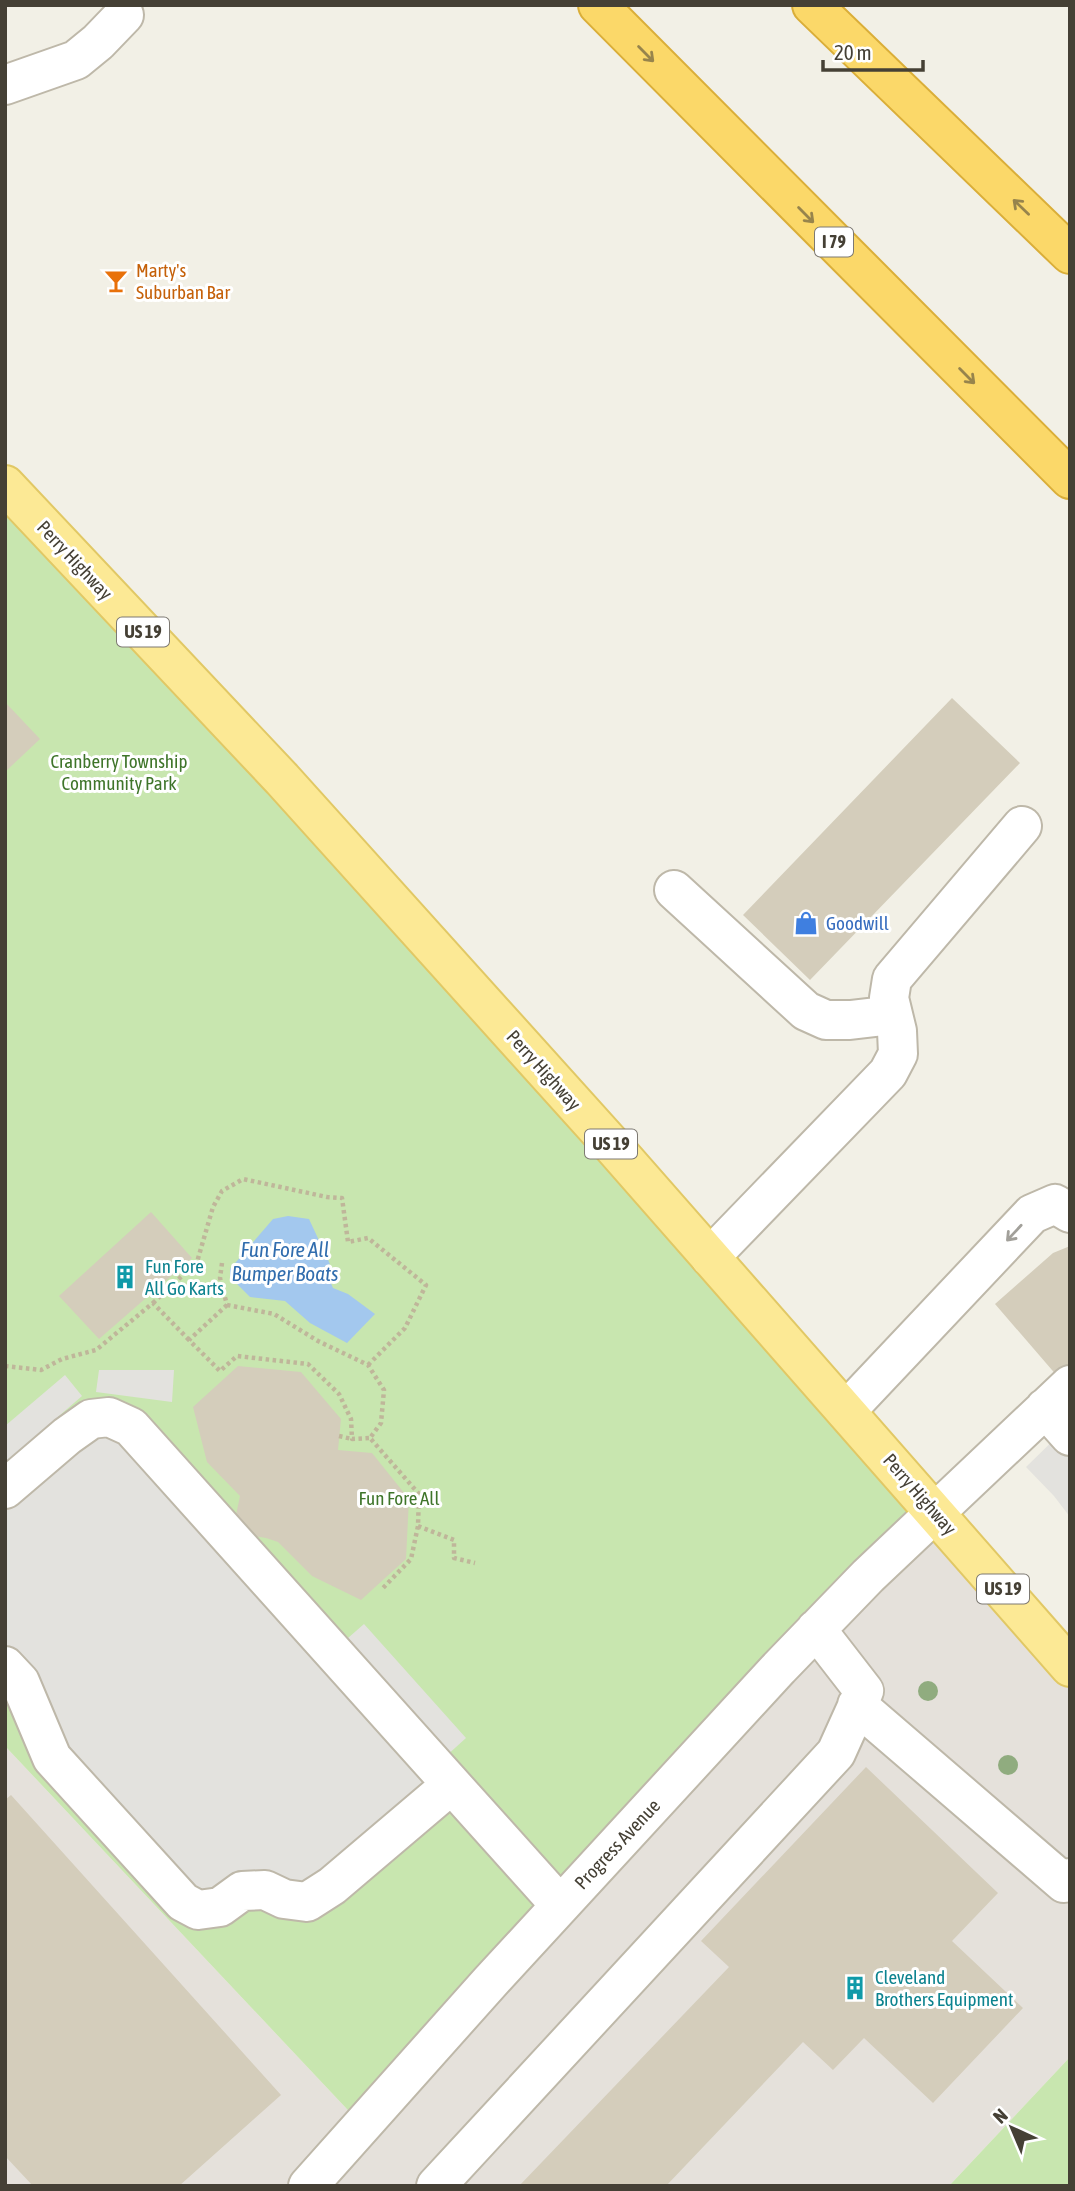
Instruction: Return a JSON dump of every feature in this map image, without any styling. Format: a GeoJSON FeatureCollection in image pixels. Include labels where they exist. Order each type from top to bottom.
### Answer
{"type":"FeatureCollection","features":[{"type":"Feature","properties":{"kind":"highway","name":"I 79"},"geometry":{"type":"LineString","coordinates":[[598,5],[1070,480]]}},
{"type":"Feature","properties":{"kind":"highway"},"geometry":{"type":"LineString","coordinates":[[812,5],[1070,254]]}},
{"type":"Feature","properties":{"kind":"main road","name":"Perry Highway"},"geometry":{"type":"LineString","coordinates":[[5,485],[282,779],[710,1256],[1070,1667]]}},
{"type":"Feature","properties":{"kind":"street"},"geometry":{"type":"LineString","coordinates":[[5,85],[76,60],[124,15]]}},
{"type":"Feature","properties":{"kind":"street"},"geometry":{"type":"LineString","coordinates":[[710,1256],[888,1073],[898,1054],[897,1031],[889,998],[892,979],[1022,826]]}},
{"type":"Feature","properties":{"kind":"street"},"geometry":{"type":"LineString","coordinates":[[674,890],[806,1011],[825,1020],[893,1015]]}},
{"type":"Feature","properties":{"kind":"street"},"geometry":{"type":"LineString","coordinates":[[846,1411],[1032,1214],[1055,1204],[1070,1213]]}},
{"type":"Feature","properties":{"kind":"street","name":"Progress Avenue"},"geometry":{"type":"LineString","coordinates":[[308,2186],[560,1905],[816,1629],[936,1512],[1061,1410]]}},
{"type":"Feature","properties":{"kind":"street"},"geometry":{"type":"LineString","coordinates":[[5,1489],[66,1436],[91,1419],[109,1417],[131,1427],[560,1905]]}},
{"type":"Feature","properties":{"kind":"street"},"geometry":{"type":"LineString","coordinates":[[436,2186],[836,1753],[864,1692],[816,1629]]}},
{"type":"Feature","properties":{"kind":"street"},"geometry":{"type":"LineString","coordinates":[[5,1666],[20,1682],[51,1758],[183,1902],[198,1910],[220,1907],[242,1891],[265,1890],[284,1899],[307,1902],[332,1886],[451,1785]]}},
{"type":"Feature","properties":{"kind":"street"},"geometry":{"type":"LineString","coordinates":[[857,1705],[1064,1883],[1070,1878]]}},
{"type":"Feature","properties":{"kind":"path"},"geometry":{"type":"LineString","coordinates":[[5,1366],[41,1370],[62,1359],[96,1350],[197,1262],[213,1207],[222,1191],[243,1179],[342,1198],[348,1242],[368,1238],[426,1285],[405,1328],[368,1364]]}},
{"type":"Feature","properties":{"kind":"path"},"geometry":{"type":"LineString","coordinates":[[222,1263],[220,1278],[228,1305]]}},
{"type":"Feature","properties":{"kind":"path"},"geometry":{"type":"LineString","coordinates":[[153,1303],[220,1371],[237,1356],[308,1364],[340,1394],[352,1419],[352,1439]]}},
{"type":"Feature","properties":{"kind":"path"},"geometry":{"type":"LineString","coordinates":[[189,1340],[228,1305]]}},
{"type":"Feature","properties":{"kind":"path"},"geometry":{"type":"LineString","coordinates":[[228,1305],[274,1314],[318,1341],[368,1364],[384,1390],[381,1423],[370,1438]]}},
{"type":"Feature","properties":{"kind":"path"},"geometry":{"type":"LineString","coordinates":[[339,1436],[352,1439],[370,1438]]}},
{"type":"Feature","properties":{"kind":"path"},"geometry":{"type":"LineString","coordinates":[[370,1438],[419,1494],[418,1525],[411,1559],[383,1588]]}},
{"type":"Feature","properties":{"kind":"path"},"geometry":{"type":"LineString","coordinates":[[418,1525],[453,1540],[454,1558],[475,1563]]}},
{"type":"Feature","properties":{"kind":"shaded area"},"geometry":{"type":"Polygon","coordinates":[[[99,1370],[174,1370],[172,1402],[96,1392],[99,1370]]]}},
{"type":"Feature","properties":{"kind":"shaded area"},"geometry":{"type":"Polygon","coordinates":[[[65,1375],[82,1396],[5,1463],[5,1426],[65,1375]]]}},
{"type":"Feature","properties":{"kind":"shaded area"},"geometry":{"type":"Polygon","coordinates":[[[109,1417],[332,1652],[364,1624],[466,1738],[434,1767],[450,1785],[332,1886],[183,1902],[5,1665],[5,1490],[109,1417]]]}},
{"type":"Feature","properties":{"kind":"shaded area"},"geometry":{"type":"Polygon","coordinates":[[[1070,1424],[1070,1517],[1026,1467],[1070,1424]]]}},
{"type":"Feature","properties":{"kind":"shaded area"},"geometry":{"type":"Polygon","coordinates":[[[936,1512],[1070,1667],[1070,2057],[949,2186],[5,2186],[5,1746],[362,2125],[936,1512]]]}},
{"type":"Feature","properties":{"kind":"green space","name":"Fun Fore All"},"geometry":{"type":"Polygon","coordinates":[[[5,492],[936,1512],[362,2125],[5,1746],[5,492]]]}},
{"type":"Feature","properties":{"kind":"green space"},"geometry":{"type":"Polygon","coordinates":[[[1070,2057],[1070,2186],[949,2186],[1070,2057]]]}},
{"type":"Feature","properties":{"kind":"water","name":"Fun Fore All Bumper Boats"},"geometry":{"type":"Polygon","coordinates":[[[288,1216],[309,1219],[330,1264],[324,1267],[333,1288],[348,1294],[375,1314],[347,1343],[310,1323],[285,1301],[250,1297],[230,1277],[230,1269],[273,1219],[288,1216]]]}},
{"type":"Feature","properties":{"kind":"building"},"geometry":{"type":"Polygon","coordinates":[[[952,698],[1020,763],[810,980],[743,915],[952,698]]]}},
{"type":"Feature","properties":{"kind":"building"},"geometry":{"type":"Polygon","coordinates":[[[5,702],[40,739],[5,772],[5,702]]]}},
{"type":"Feature","properties":{"kind":"building","name":"Fun Fore All Go Karts"},"geometry":{"type":"Polygon","coordinates":[[[151,1212],[192,1258],[99,1339],[59,1296],[151,1212]]]}},
{"type":"Feature","properties":{"kind":"building"},"geometry":{"type":"Polygon","coordinates":[[[1070,1246],[1070,1367],[1058,1377],[995,1304],[1053,1253],[1070,1246]]]}},
{"type":"Feature","properties":{"kind":"building"},"geometry":{"type":"Polygon","coordinates":[[[238,1366],[301,1372],[341,1419],[338,1450],[372,1453],[409,1499],[406,1559],[361,1600],[312,1576],[278,1542],[236,1533],[240,1496],[207,1462],[193,1407],[238,1366]]]}},
{"type":"Feature","properties":{"kind":"building","name":"Cleveland Brothers Equipment"},"geometry":{"type":"Polygon","coordinates":[[[866,1767],[998,1893],[952,1941],[1023,2008],[933,2103],[864,2038],[833,2070],[803,2042],[666,2186],[519,2186],[729,1967],[701,1941],[866,1767]]]}},
{"type":"Feature","properties":{"kind":"building"},"geometry":{"type":"Polygon","coordinates":[[[11,1795],[281,2095],[179,2186],[33,2186],[5,2156],[5,1800],[11,1795]]]}},
{"type":"Feature","properties":{"kind":"place","name":"Marty's Suburban Bar"},"geometry":{"type":"Point","coordinates":[116,281]}},
{"type":"Feature","properties":{"kind":"place","name":"Goodwill"},"geometry":{"type":"Point","coordinates":[806,923]}},
{"type":"Feature","properties":{"kind":"place","name":"Fun Fore All Go Karts"},"geometry":{"type":"Point","coordinates":[125,1277]}},
{"type":"Feature","properties":{"kind":"place","name":"Cleveland Brothers Equipment"},"geometry":{"type":"Point","coordinates":[855,1988]}},
{"type":"Feature","properties":{"kind":"park label","name":"Cranberry Township Community Park"},"geometry":{"type":"Point","coordinates":[119,772]}}]}
